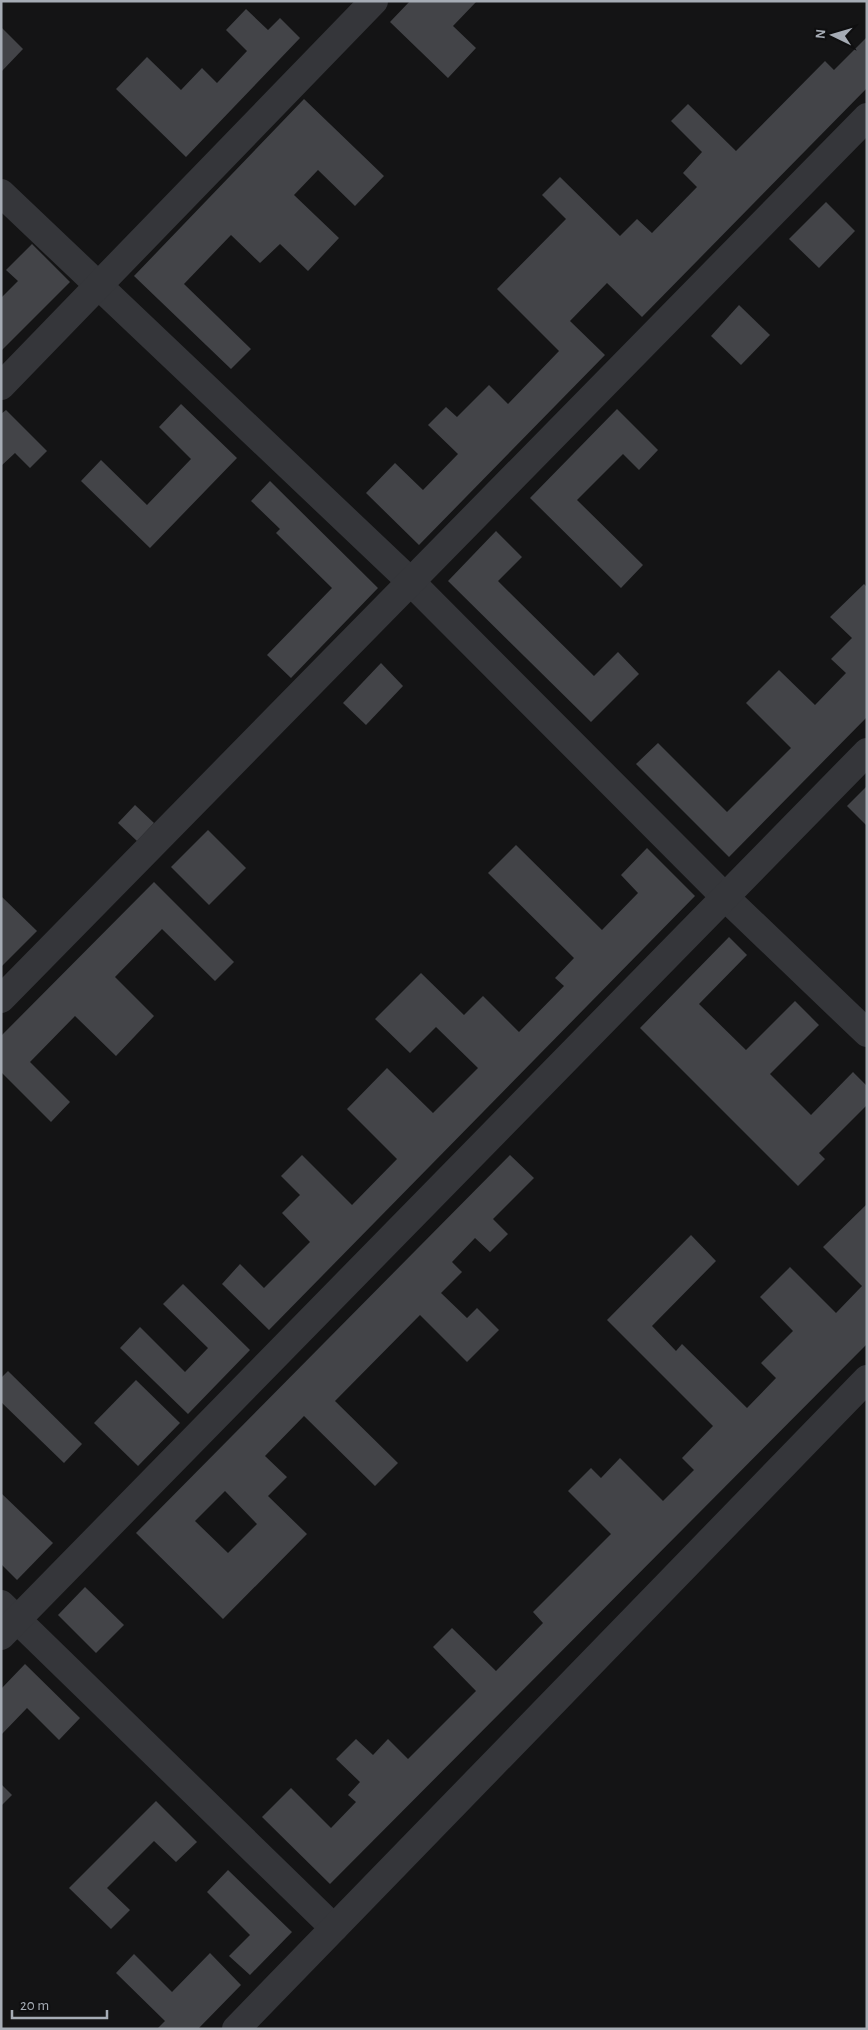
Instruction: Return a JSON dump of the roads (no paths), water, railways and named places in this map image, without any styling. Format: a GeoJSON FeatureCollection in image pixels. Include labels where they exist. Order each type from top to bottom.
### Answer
{"type":"FeatureCollection","features":[{"type":"Feature","properties":{"kind":"street"},"geometry":{"type":"LineString","coordinates":[[1,386],[374,1]]}},
{"type":"Feature","properties":{"kind":"street"},"geometry":{"type":"LineString","coordinates":[[1,1000],[867,117]]}},
{"type":"Feature","properties":{"kind":"street"},"geometry":{"type":"LineString","coordinates":[[1,193],[411,582],[725,897],[867,1033]]}},
{"type":"Feature","properties":{"kind":"street"},"geometry":{"type":"LineString","coordinates":[[334,1928],[7,1620],[867,752]]}},
{"type":"Feature","properties":{"kind":"street"},"geometry":{"type":"LineString","coordinates":[[236,2029],[867,1379]]}}]}
